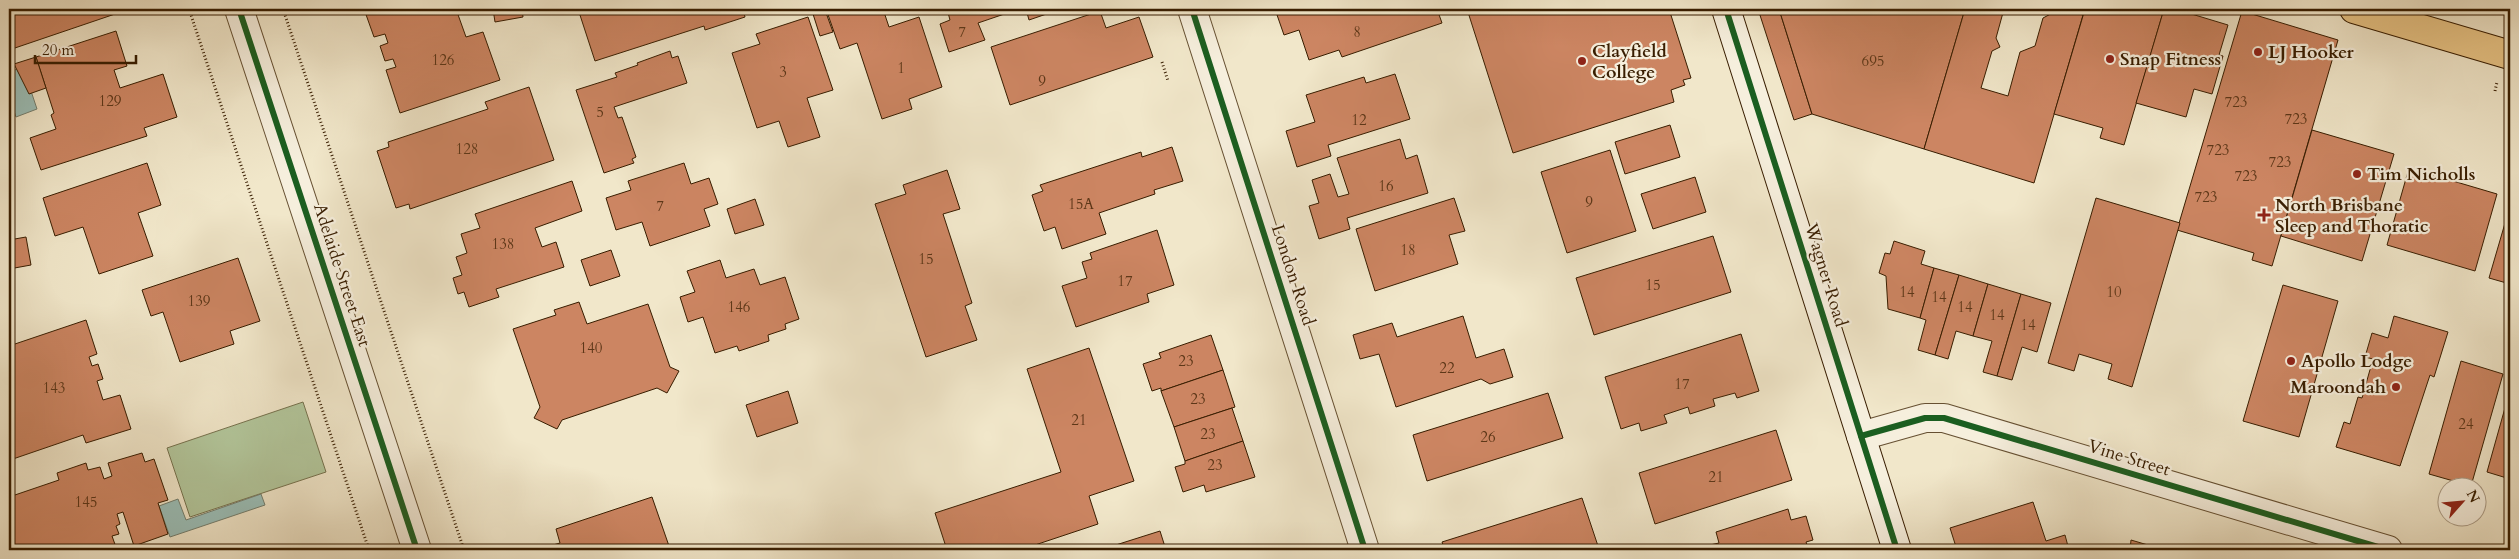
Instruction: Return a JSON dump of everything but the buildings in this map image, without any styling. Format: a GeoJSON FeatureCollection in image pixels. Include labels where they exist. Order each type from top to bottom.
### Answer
{"type":"FeatureCollection","features":[{"type":"Feature","properties":{"kind":"highway"},"geometry":{"type":"LineString","coordinates":[[2354,9],[2510,54]]}},
{"type":"Feature","properties":{"kind":"street","name":"Adelaide Street East"},"geometry":{"type":"LineString","coordinates":[[239,9],[418,550]]}},
{"type":"Feature","properties":{"kind":"street","name":"London Road"},"geometry":{"type":"LineString","coordinates":[[1192,9],[1365,550]]}},
{"type":"Feature","properties":{"kind":"street","name":"Wagner Road"},"geometry":{"type":"LineString","coordinates":[[1726,9],[1897,550]]}},
{"type":"Feature","properties":{"kind":"street","name":"Vine Street"},"geometry":{"type":"LineString","coordinates":[[1861,436],[1925,418],[1944,418],[2388,550]]}},
{"type":"Feature","properties":{"kind":"path"},"geometry":{"type":"LineString","coordinates":[[189,9],[369,550]]}},
{"type":"Feature","properties":{"kind":"path"},"geometry":{"type":"LineString","coordinates":[[283,9],[464,550]]}},
{"type":"Feature","properties":{"kind":"path"},"geometry":{"type":"LineString","coordinates":[[1162,62],[1168,81]]}},
{"type":"Feature","properties":{"kind":"green space"},"geometry":{"type":"Polygon","coordinates":[[[303,402],[326,472],[190,517],[167,448],[303,402]]]}},
{"type":"Feature","properties":{"kind":"water"},"geometry":{"type":"Polygon","coordinates":[[[23,67],[37,109],[16,117],[9,96],[9,72],[23,67]]]}},
{"type":"Feature","properties":{"kind":"water"},"geometry":{"type":"Polygon","coordinates":[[[261,494],[265,505],[170,537],[159,506],[178,499],[186,520],[261,494]]]}},
{"type":"Feature","properties":{"kind":"cycle path"},"geometry":{"type":"LineString","coordinates":[[239,9],[417,550]]}},
{"type":"Feature","properties":{"kind":"cycle path"},"geometry":{"type":"LineString","coordinates":[[1192,9],[1365,550]]}},
{"type":"Feature","properties":{"kind":"cycle path"},"geometry":{"type":"LineString","coordinates":[[1726,9],[1897,550]]}},
{"type":"Feature","properties":{"kind":"cycle path"},"geometry":{"type":"LineString","coordinates":[[1861,436],[1925,418],[1944,418],[2388,550]]}},
{"type":"Feature","properties":{"kind":"place","name":"LJ Hooker"},"geometry":{"type":"Point","coordinates":[2258,52]}},
{"type":"Feature","properties":{"kind":"place","name":"Snap Fitness"},"geometry":{"type":"Point","coordinates":[2110,59]}},
{"type":"Feature","properties":{"kind":"place","name":"Clayfield College"},"geometry":{"type":"Point","coordinates":[1582,61]}},
{"type":"Feature","properties":{"kind":"place","name":"Tim Nicholls"},"geometry":{"type":"Point","coordinates":[2357,174]}},
{"type":"Feature","properties":{"kind":"place","name":"North Brisbane Sleep and Thoratic"},"geometry":{"type":"Point","coordinates":[2264,215]}},
{"type":"Feature","properties":{"kind":"place","name":"Apollo Lodge"},"geometry":{"type":"Point","coordinates":[2291,361]}},
{"type":"Feature","properties":{"kind":"place","name":"Maroondah"},"geometry":{"type":"Point","coordinates":[2396,387]}}]}
